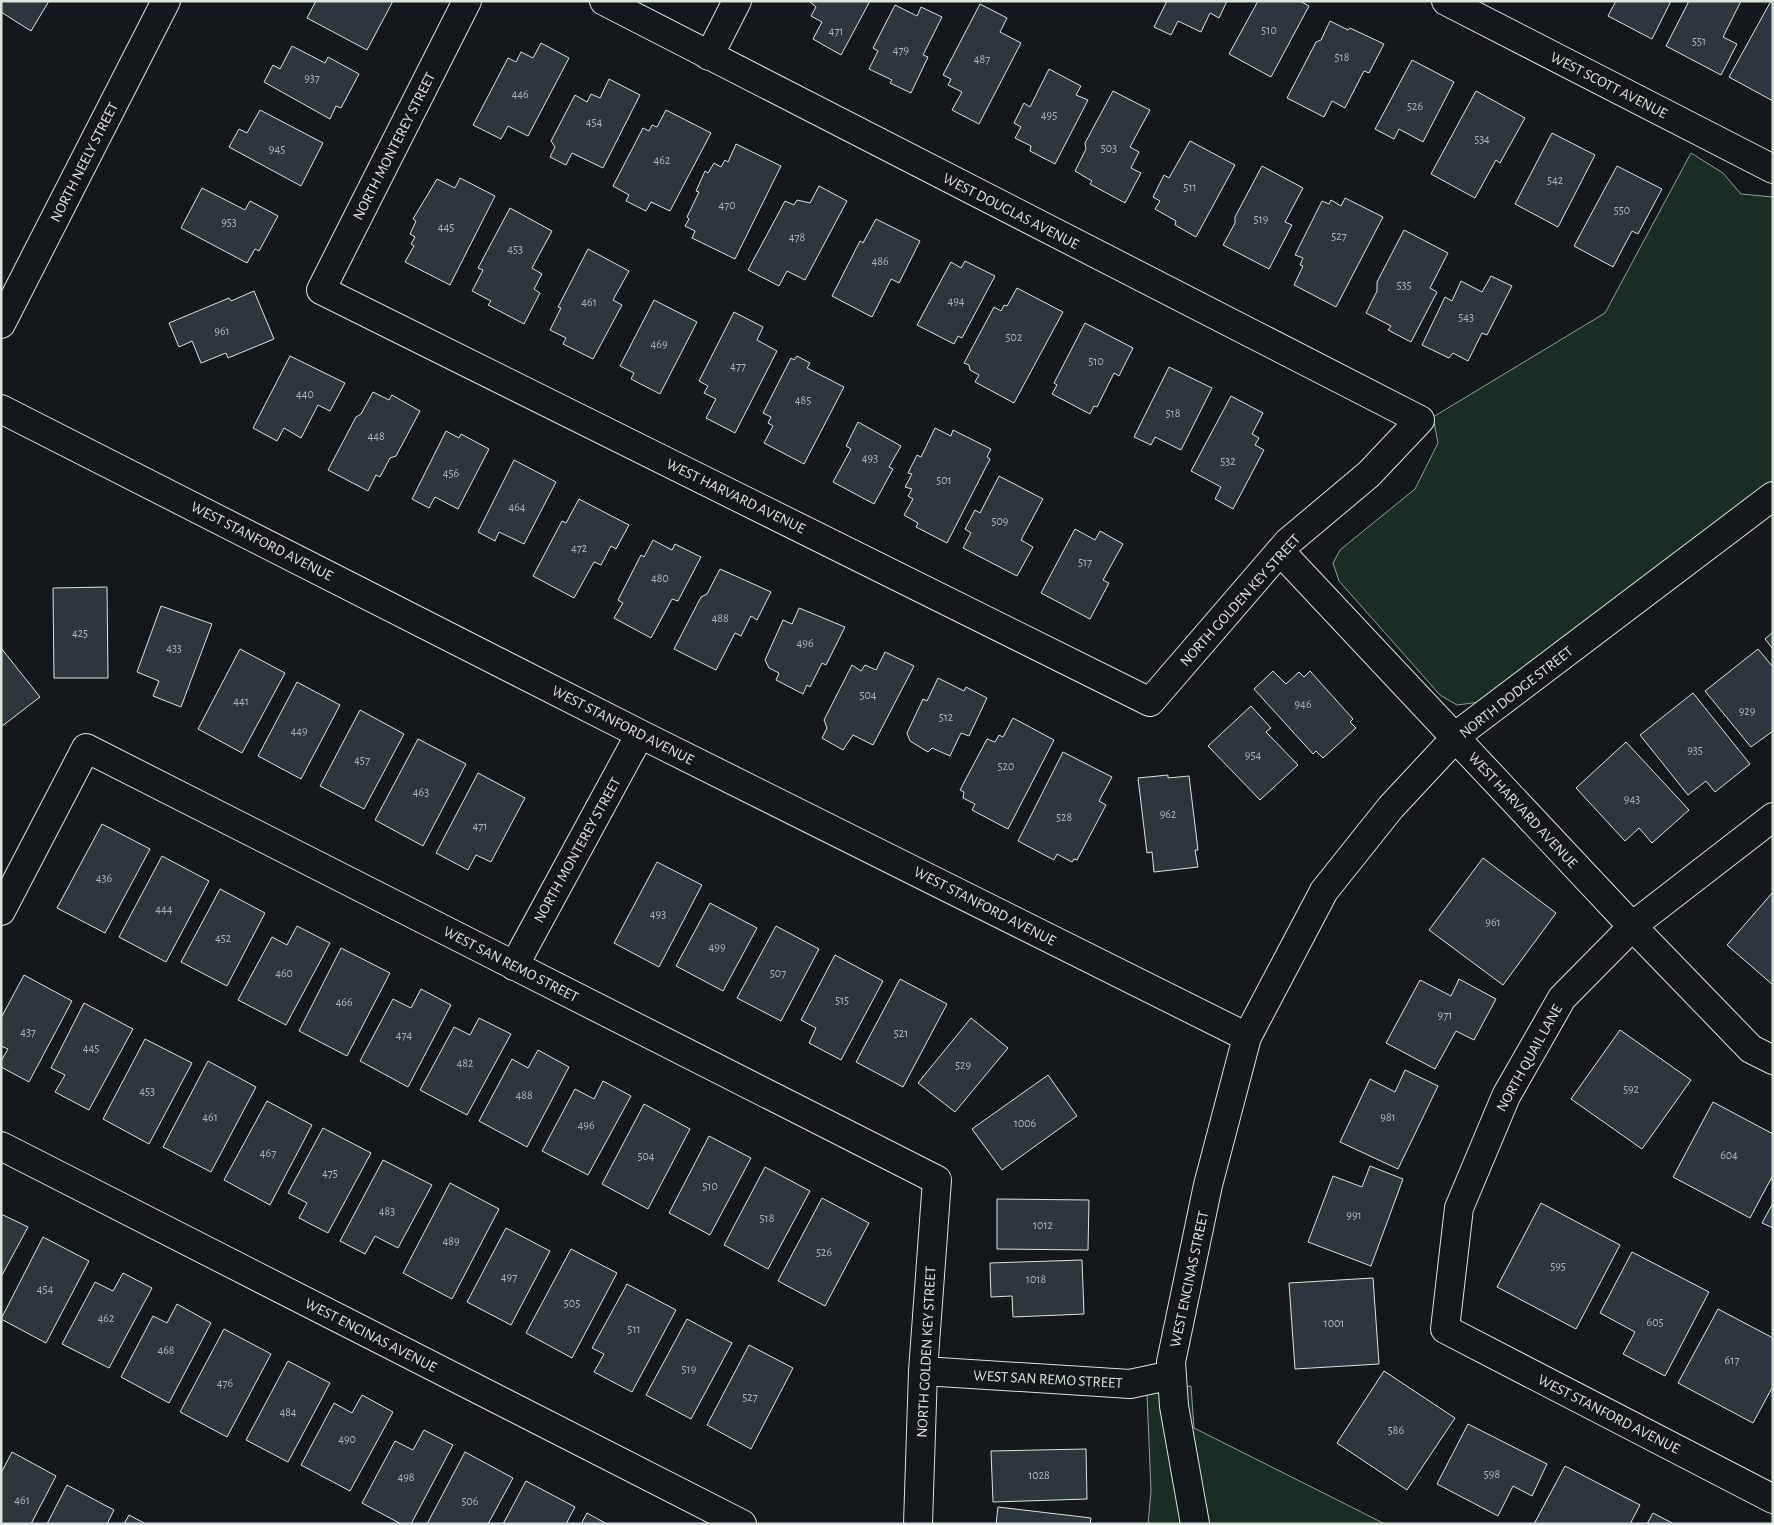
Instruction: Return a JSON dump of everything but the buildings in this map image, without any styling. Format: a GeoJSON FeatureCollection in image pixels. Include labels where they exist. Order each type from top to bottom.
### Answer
{"type":"FeatureCollection","features":[{"type":"Feature","properties":{"kind":"street","name":"NORTH NEELY STREET"},"geometry":{"type":"LineString","coordinates":[[1,324],[166,1]]}},
{"type":"Feature","properties":{"kind":"street","name":"NORTH MONTEREY STREET"},"geometry":{"type":"LineString","coordinates":[[321,290],[467,1]]}},
{"type":"Feature","properties":{"kind":"street","name":"WEST DOUGLAS AVENUE"},"geometry":{"type":"LineString","coordinates":[[604,1],[1420,420]]}},
{"type":"Feature","properties":{"kind":"street"},"geometry":{"type":"LineString","coordinates":[[709,56],[737,1]]}},
{"type":"Feature","properties":{"kind":"street","name":"WEST SCOTT AVENUE"},"geometry":{"type":"LineString","coordinates":[[1446,1],[1773,169]]}},
{"type":"Feature","properties":{"kind":"street","name":"WEST HARVARD AVENUE"},"geometry":{"type":"LineString","coordinates":[[321,290],[1150,702]]}},
{"type":"Feature","properties":{"kind":"street","name":"WEST STANFORD AVENUE"},"geometry":{"type":"LineString","coordinates":[[1,409],[640,734],[1247,1037]]}},
{"type":"Feature","properties":{"kind":"street","name":"NORTH GOLDEN KEY STREET"},"geometry":{"type":"LineString","coordinates":[[1150,702],[1280,551],[1369,474],[1420,420]]}},
{"type":"Feature","properties":{"kind":"street","name":"NORTH DODGE STREET"},"geometry":{"type":"LineString","coordinates":[[1247,1037],[1324,891],[1391,807],[1456,738],[1773,496]]}},
{"type":"Feature","properties":{"kind":"street","name":"WEST HARVARD AVENUE"},"geometry":{"type":"LineString","coordinates":[[1280,551],[1632,926],[1751,1049],[1773,1060]]}},
{"type":"Feature","properties":{"kind":"street","name":"NORTH MONTEREY STREET"},"geometry":{"type":"LineString","coordinates":[[514,966],[640,734]]}},
{"type":"Feature","properties":{"kind":"street","name":"WEST SAN REMO STREET"},"geometry":{"type":"LineString","coordinates":[[1,911],[86,748],[937,1180]]}},
{"type":"Feature","properties":{"kind":"street","name":"NORTH QUAIL LANE"},"geometry":{"type":"LineString","coordinates":[[1445,1329],[1459,1208],[1506,1096],[1562,998],[1632,926],[1773,817]]}},
{"type":"Feature","properties":{"kind":"street","name":"WEST ENCINAS STREET"},"geometry":{"type":"LineString","coordinates":[[1196,1524],[1174,1406],[1171,1362],[1208,1185],[1247,1037]]}},
{"type":"Feature","properties":{"kind":"street","name":"WEST ENCINAS AVENUE"},"geometry":{"type":"LineString","coordinates":[[1,1146],[742,1524]]}},
{"type":"Feature","properties":{"kind":"street","name":"NORTH GOLDEN KEY STREET"},"geometry":{"type":"LineString","coordinates":[[918,1524],[923,1371],[937,1180]]}},
{"type":"Feature","properties":{"kind":"street","name":"WEST STANFORD AVENUE"},"geometry":{"type":"LineString","coordinates":[[1445,1329],[1773,1499]]}},
{"type":"Feature","properties":{"kind":"street","name":"WEST SAN REMO STREET"},"geometry":{"type":"LineString","coordinates":[[923,1371],[1130,1384],[1172,1375]]}},
{"type":"Feature","properties":{"kind":"green space"},"geometry":{"type":"Polygon","coordinates":[[[1691,153],[1723,173],[1741,194],[1773,197],[1773,480],[1480,702],[1457,705],[1440,695],[1339,581],[1333,563],[1340,550],[1415,489],[1438,443],[1433,417],[1605,313],[1691,153]]]}},
{"type":"Feature","properties":{"kind":"green space"},"geometry":{"type":"Polygon","coordinates":[[[1191,1386],[1194,1428],[1385,1524],[1148,1524],[1151,1491],[1147,1394],[1191,1386]]]}}]}
